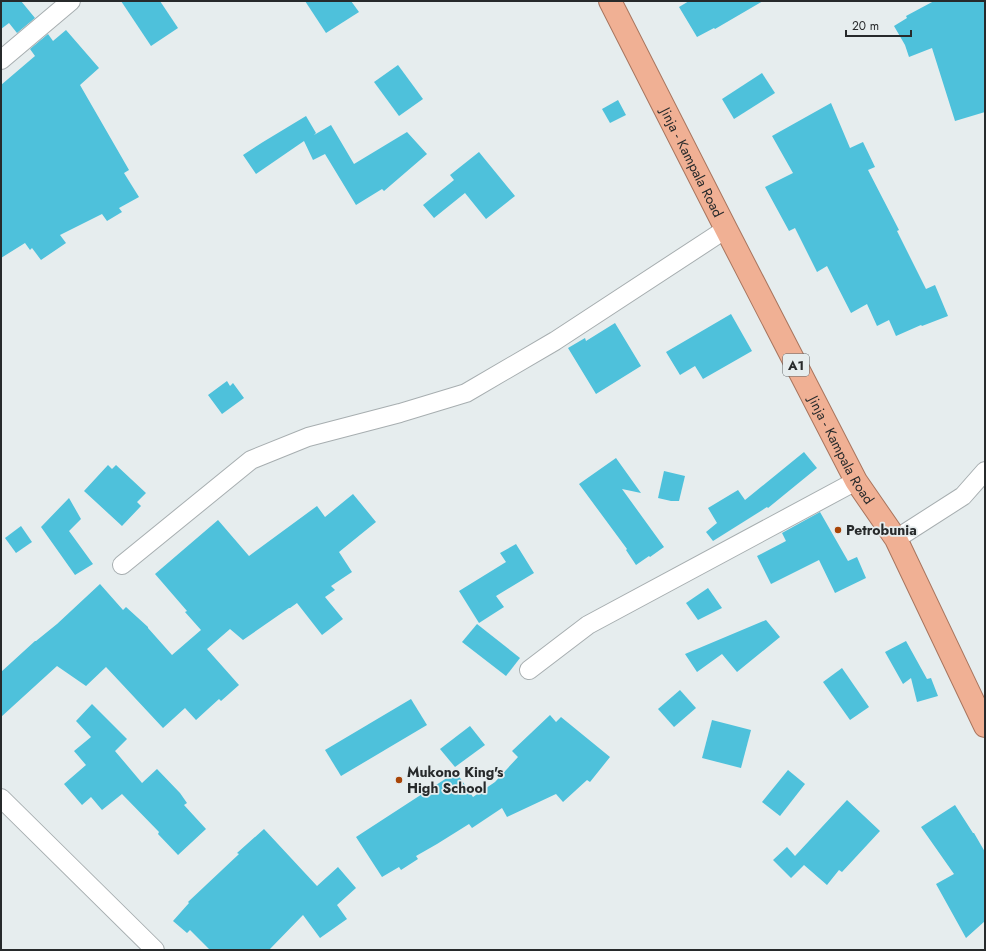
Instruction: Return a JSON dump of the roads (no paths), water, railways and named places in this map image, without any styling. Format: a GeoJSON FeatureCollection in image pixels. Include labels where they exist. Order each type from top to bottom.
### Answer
{"type":"FeatureCollection","features":[{"type":"Feature","properties":{"kind":"highway","name":"Jinja - Kampala Road"},"geometry":{"type":"LineString","coordinates":[[610,1],[856,481],[896,538],[985,726]]}},
{"type":"Feature","properties":{"kind":"street"},"geometry":{"type":"LineString","coordinates":[[1,60],[72,1]]}},
{"type":"Feature","properties":{"kind":"street"},"geometry":{"type":"LineString","coordinates":[[122,565],[251,460],[308,437],[400,413],[466,393],[555,340],[726,229]]}},
{"type":"Feature","properties":{"kind":"street"},"geometry":{"type":"LineString","coordinates":[[896,538],[963,496],[985,472]]}},
{"type":"Feature","properties":{"kind":"street"},"geometry":{"type":"LineString","coordinates":[[529,670],[588,625],[856,481]]}},
{"type":"Feature","properties":{"kind":"street"},"geometry":{"type":"LineString","coordinates":[[1,798],[155,950]]}},
{"type":"Feature","properties":{"kind":"place","name":"Petrobunia"},"geometry":{"type":"Point","coordinates":[838,530]}},
{"type":"Feature","properties":{"kind":"place","name":"Mukono King's High School"},"geometry":{"type":"Point","coordinates":[399,780]}}]}
